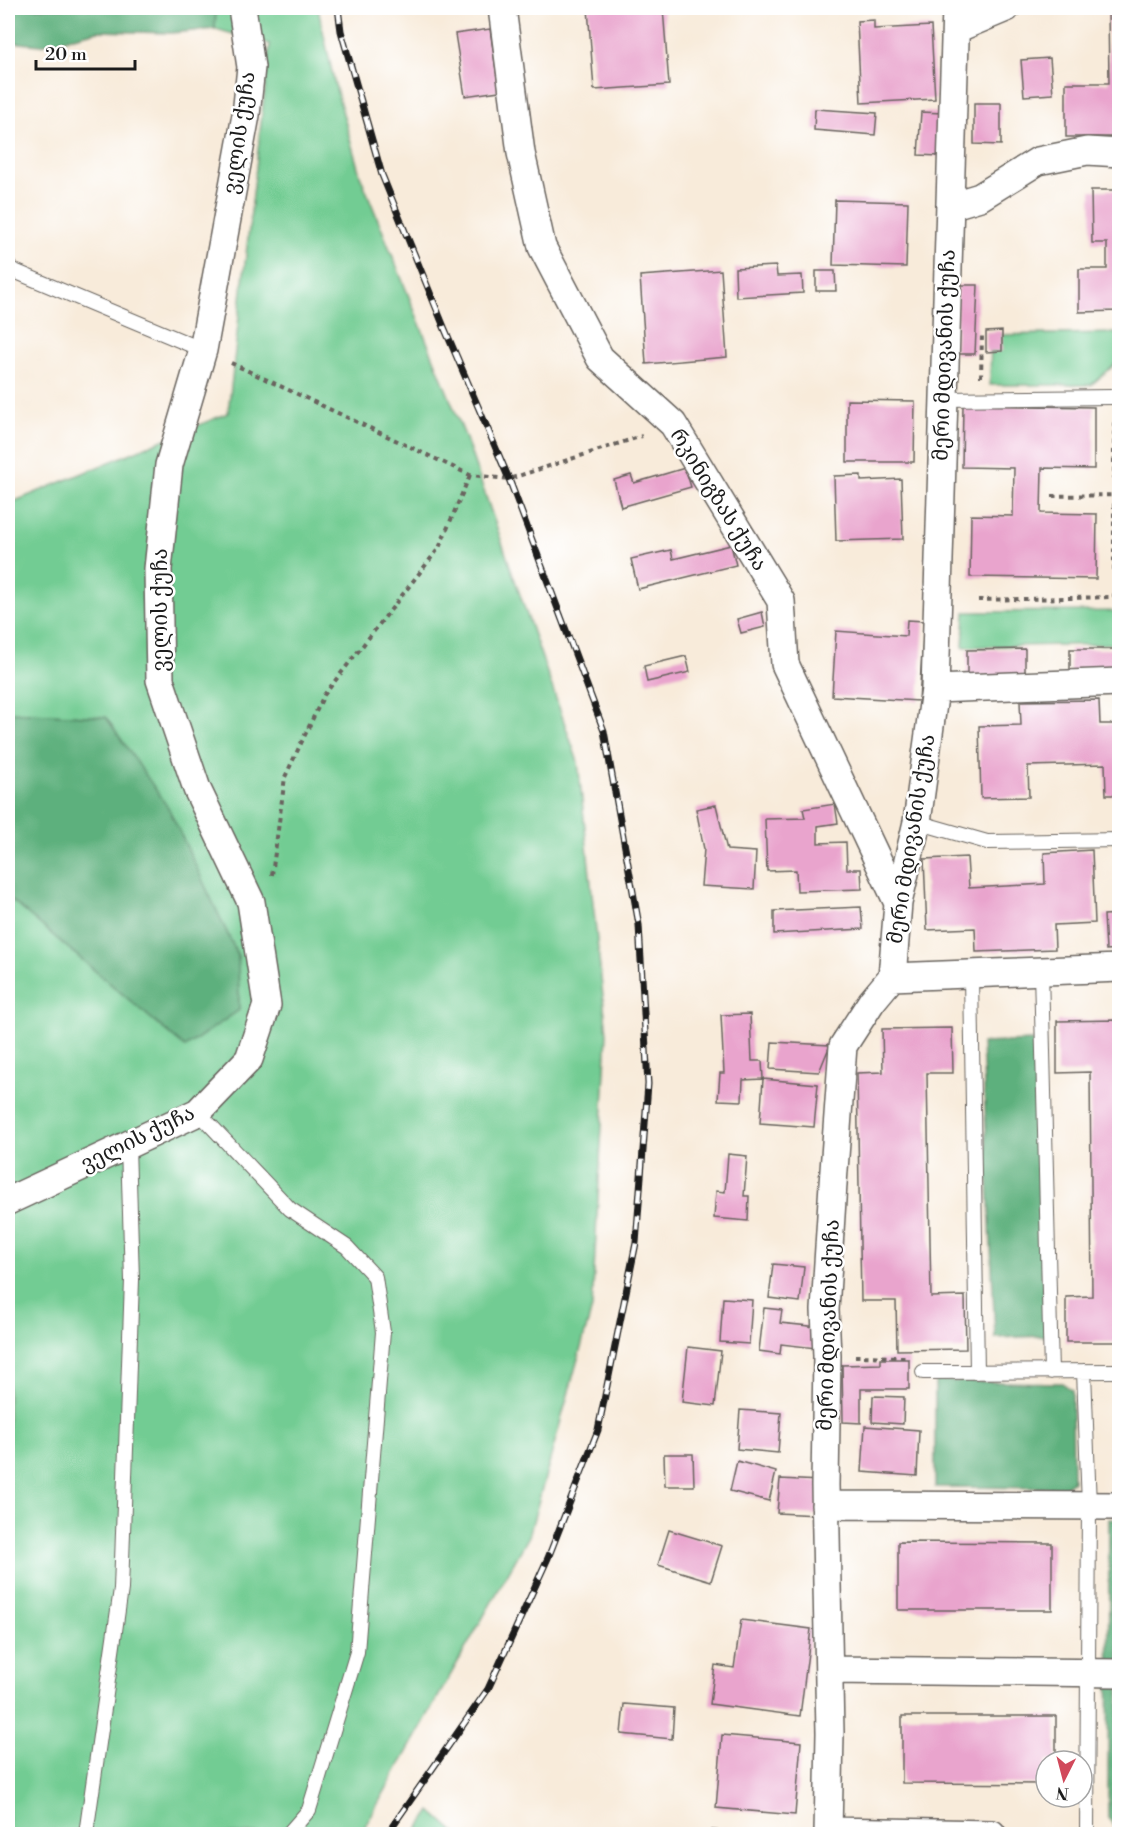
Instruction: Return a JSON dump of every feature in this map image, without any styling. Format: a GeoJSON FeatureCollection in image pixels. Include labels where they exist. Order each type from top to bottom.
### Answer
{"type":"FeatureCollection","features":[{"type":"Feature","properties":{"kind":"street","name":"ველის ქუჩა"},"geometry":{"type":"LineString","coordinates":[[8,1201],[198,1112],[249,1059],[267,1005],[252,902],[197,789],[160,680],[158,569],[169,465],[203,350],[246,115],[251,67],[242,8]]}},
{"type":"Feature","properties":{"kind":"street","name":"რკინიგზას ქუჩა"},"geometry":{"type":"LineString","coordinates":[[502,8],[521,153],[542,248],[600,358],[673,424],[781,601],[785,664],[898,903]]}},
{"type":"Feature","properties":{"kind":"street"},"geometry":{"type":"LineString","coordinates":[[956,18],[1006,8]]}},
{"type":"Feature","properties":{"kind":"street","name":"მერი მდივანის ქუჩა"},"geometry":{"type":"LineString","coordinates":[[828,1833],[825,1310],[843,1046],[872,1000],[892,977],[898,903],[917,822],[935,689],[956,18]]}},
{"type":"Feature","properties":{"kind":"street"},"geometry":{"type":"LineString","coordinates":[[950,206],[980,197],[1038,161],[1087,152],[1119,153]]}},
{"type":"Feature","properties":{"kind":"street"},"geometry":{"type":"LineString","coordinates":[[935,689],[1119,682]]}},
{"type":"Feature","properties":{"kind":"street"},"geometry":{"type":"LineString","coordinates":[[892,977],[1119,968]]}},
{"type":"Feature","properties":{"kind":"street"},"geometry":{"type":"LineString","coordinates":[[825,1505],[1119,1506]]}},
{"type":"Feature","properties":{"kind":"street"},"geometry":{"type":"LineString","coordinates":[[828,1670],[1119,1673]]}},
{"type":"Feature","properties":{"kind":"street"},"geometry":{"type":"LineString","coordinates":[[828,1833],[992,1834]]}},
{"type":"Feature","properties":{"kind":"lane"},"geometry":{"type":"LineString","coordinates":[[8,265],[12,270],[203,350]]}},
{"type":"Feature","properties":{"kind":"lane"},"geometry":{"type":"LineString","coordinates":[[944,399],[1114,398]]}},
{"type":"Feature","properties":{"kind":"lane"},"geometry":{"type":"LineString","coordinates":[[917,822],[987,842],[1119,840]]}},
{"type":"Feature","properties":{"kind":"lane"},"geometry":{"type":"LineString","coordinates":[[1041,971],[1051,1372]]}},
{"type":"Feature","properties":{"kind":"lane"},"geometry":{"type":"LineString","coordinates":[[971,975],[977,1371]]}},
{"type":"Feature","properties":{"kind":"lane"},"geometry":{"type":"LineString","coordinates":[[198,1112],[290,1209],[347,1247],[375,1277],[383,1332],[357,1652],[309,1810],[288,1834]]}},
{"type":"Feature","properties":{"kind":"lane"},"geometry":{"type":"LineString","coordinates":[[86,1834],[121,1588],[132,1280],[128,1146]]}},
{"type":"Feature","properties":{"kind":"lane"},"geometry":{"type":"LineString","coordinates":[[1084,1371],[1089,1506],[1087,1834]]}},
{"type":"Feature","properties":{"kind":"lane"},"geometry":{"type":"LineString","coordinates":[[923,1372],[1119,1371]]}},
{"type":"Feature","properties":{"kind":"path"},"geometry":{"type":"LineString","coordinates":[[980,399],[982,335]]}},
{"type":"Feature","properties":{"kind":"path"},"geometry":{"type":"LineString","coordinates":[[203,350],[470,475],[509,479],[673,424]]}},
{"type":"Feature","properties":{"kind":"path"},"geometry":{"type":"LineString","coordinates":[[978,600],[1114,597],[1117,572],[1117,430],[1114,398]]}},
{"type":"Feature","properties":{"kind":"path"},"geometry":{"type":"LineString","coordinates":[[272,879],[285,777],[324,695],[439,548],[470,475]]}},
{"type":"Feature","properties":{"kind":"path"},"geometry":{"type":"LineString","coordinates":[[1052,496],[1117,495]]}},
{"type":"Feature","properties":{"kind":"path"},"geometry":{"type":"LineString","coordinates":[[827,1356],[910,1357],[923,1372]]}},
{"type":"Feature","properties":{"kind":"green space"},"geometry":{"type":"Polygon","coordinates":[[[8,8],[216,8],[215,29],[171,33],[98,31],[41,45],[8,42],[8,8]]]}},
{"type":"Feature","properties":{"kind":"green space"},"geometry":{"type":"Polygon","coordinates":[[[216,8],[318,8],[334,81],[360,175],[465,436],[578,762],[607,1034],[592,1308],[529,1536],[363,1830],[358,1834],[8,1834],[8,897],[185,1047],[239,1010],[238,956],[205,886],[106,717],[8,712],[8,504],[228,413],[270,44],[215,29],[216,8]]]}},
{"type":"Feature","properties":{"kind":"green space"},"geometry":{"type":"Polygon","coordinates":[[[1119,333],[1119,361],[1091,385],[990,385],[991,335],[1119,333]]]}},
{"type":"Feature","properties":{"kind":"green space"},"geometry":{"type":"Polygon","coordinates":[[[1119,602],[1119,644],[963,647],[965,612],[1116,611],[1119,602]]]}},
{"type":"Feature","properties":{"kind":"green space"},"geometry":{"type":"Polygon","coordinates":[[[8,712],[106,717],[169,809],[238,956],[239,1010],[185,1047],[8,897],[8,712]]]}},
{"type":"Feature","properties":{"kind":"green space"},"geometry":{"type":"Polygon","coordinates":[[[1033,1041],[1045,1336],[995,1338],[982,1043],[1033,1041]]]}},
{"type":"Feature","properties":{"kind":"green space"},"geometry":{"type":"Polygon","coordinates":[[[935,1381],[1062,1383],[1072,1390],[1073,1481],[1064,1488],[935,1487],[935,1381]]]}},
{"type":"Feature","properties":{"kind":"green space"},"geometry":{"type":"Polygon","coordinates":[[[1109,1519],[1120,1519],[1119,1828],[1116,1828],[1108,1818],[1109,1519]]]}},
{"type":"Feature","properties":{"kind":"green space"},"geometry":{"type":"Polygon","coordinates":[[[431,1811],[457,1834],[415,1834],[431,1811]]]}},
{"type":"Feature","properties":{"kind":"building"},"geometry":{"type":"Polygon","coordinates":[[[588,8],[663,8],[669,85],[594,90],[588,8]]]}},
{"type":"Feature","properties":{"kind":"building"},"geometry":{"type":"Polygon","coordinates":[[[1108,9],[1120,9],[1120,137],[1066,137],[1066,83],[1109,83],[1108,9]]]}},
{"type":"Feature","properties":{"kind":"building"},"geometry":{"type":"Polygon","coordinates":[[[874,20],[874,29],[931,26],[935,99],[861,103],[857,21],[874,20]]]}},
{"type":"Feature","properties":{"kind":"building"},"geometry":{"type":"Polygon","coordinates":[[[490,29],[499,91],[465,96],[455,34],[490,29]]]}},
{"type":"Feature","properties":{"kind":"building"},"geometry":{"type":"Polygon","coordinates":[[[1050,58],[1053,94],[1024,96],[1021,60],[1050,58]]]}},
{"type":"Feature","properties":{"kind":"building"},"geometry":{"type":"Polygon","coordinates":[[[974,103],[1001,103],[1001,145],[974,144],[974,103]]]}},
{"type":"Feature","properties":{"kind":"building"},"geometry":{"type":"Polygon","coordinates":[[[815,109],[877,113],[875,135],[814,130],[815,109]]]}},
{"type":"Feature","properties":{"kind":"building"},"geometry":{"type":"Polygon","coordinates":[[[921,112],[942,113],[940,156],[918,155],[921,112]]]}},
{"type":"Feature","properties":{"kind":"building"},"geometry":{"type":"Polygon","coordinates":[[[1091,190],[1120,190],[1120,311],[1079,312],[1079,269],[1107,269],[1107,243],[1092,243],[1091,190]]]}},
{"type":"Feature","properties":{"kind":"building"},"geometry":{"type":"Polygon","coordinates":[[[835,200],[908,202],[906,267],[833,265],[835,200]]]}},
{"type":"Feature","properties":{"kind":"building"},"geometry":{"type":"Polygon","coordinates":[[[776,266],[777,276],[802,275],[803,293],[736,297],[735,268],[776,266]]]}},
{"type":"Feature","properties":{"kind":"building"},"geometry":{"type":"Polygon","coordinates":[[[721,270],[727,357],[646,364],[640,276],[721,270]]]}},
{"type":"Feature","properties":{"kind":"building"},"geometry":{"type":"Polygon","coordinates":[[[816,271],[835,271],[836,291],[816,291],[816,271]]]}},
{"type":"Feature","properties":{"kind":"building"},"geometry":{"type":"Polygon","coordinates":[[[958,285],[978,285],[975,354],[955,354],[958,285]]]}},
{"type":"Feature","properties":{"kind":"building"},"geometry":{"type":"Polygon","coordinates":[[[1002,331],[1002,351],[986,352],[986,332],[1002,331]]]}},
{"type":"Feature","properties":{"kind":"building"},"geometry":{"type":"Polygon","coordinates":[[[847,400],[915,401],[914,462],[847,462],[847,400]]]}},
{"type":"Feature","properties":{"kind":"building"},"geometry":{"type":"Polygon","coordinates":[[[963,405],[1094,407],[1094,469],[1042,468],[1041,513],[1097,514],[1096,579],[970,577],[971,515],[1013,516],[1014,468],[962,467],[963,405]]]}},
{"type":"Feature","properties":{"kind":"building"},"geometry":{"type":"Polygon","coordinates":[[[685,468],[691,487],[621,507],[614,480],[631,475],[634,483],[685,468]]]}},
{"type":"Feature","properties":{"kind":"building"},"geometry":{"type":"Polygon","coordinates":[[[861,475],[861,481],[901,479],[903,539],[836,541],[834,476],[861,475]]]}},
{"type":"Feature","properties":{"kind":"building"},"geometry":{"type":"Polygon","coordinates":[[[731,545],[736,565],[638,589],[631,559],[671,550],[673,559],[731,545]]]}},
{"type":"Feature","properties":{"kind":"building"},"geometry":{"type":"Polygon","coordinates":[[[762,612],[765,627],[741,633],[737,619],[762,612]]]}},
{"type":"Feature","properties":{"kind":"building"},"geometry":{"type":"Polygon","coordinates":[[[907,620],[924,621],[919,701],[832,696],[836,631],[906,636],[907,620]]]}},
{"type":"Feature","properties":{"kind":"building"},"geometry":{"type":"Polygon","coordinates":[[[1025,649],[1025,676],[967,677],[967,650],[1025,649]]]}},
{"type":"Feature","properties":{"kind":"building"},"geometry":{"type":"Polygon","coordinates":[[[1070,649],[1120,649],[1120,674],[1070,675],[1070,649]]]}},
{"type":"Feature","properties":{"kind":"building"},"geometry":{"type":"Polygon","coordinates":[[[686,656],[690,672],[647,682],[644,666],[686,656]]]}},
{"type":"Feature","properties":{"kind":"building"},"geometry":{"type":"Polygon","coordinates":[[[1099,700],[1100,724],[1120,724],[1120,795],[1106,795],[1105,764],[1028,766],[1029,797],[981,798],[979,726],[1021,725],[1020,701],[1099,700]]]}},
{"type":"Feature","properties":{"kind":"building"},"geometry":{"type":"Polygon","coordinates":[[[835,804],[838,823],[818,826],[818,843],[846,842],[847,869],[861,869],[862,889],[797,891],[796,870],[767,871],[765,819],[805,818],[803,809],[835,804]]]}},
{"type":"Feature","properties":{"kind":"building"},"geometry":{"type":"Polygon","coordinates":[[[716,805],[727,850],[756,852],[754,889],[701,886],[704,849],[696,809],[716,805]]]}},
{"type":"Feature","properties":{"kind":"building"},"geometry":{"type":"Polygon","coordinates":[[[1092,850],[1095,923],[1054,925],[1055,949],[976,952],[975,928],[927,930],[924,859],[967,857],[969,888],[1045,884],[1044,853],[1092,850]]]}},
{"type":"Feature","properties":{"kind":"building"},"geometry":{"type":"Polygon","coordinates":[[[861,907],[863,929],[774,934],[774,911],[861,907]]]}},
{"type":"Feature","properties":{"kind":"building"},"geometry":{"type":"Polygon","coordinates":[[[1120,914],[1120,949],[1106,950],[1104,915],[1120,914]]]}},
{"type":"Feature","properties":{"kind":"building"},"geometry":{"type":"Polygon","coordinates":[[[750,1014],[752,1061],[762,1061],[763,1079],[743,1080],[742,1101],[718,1100],[720,1073],[724,1073],[721,1015],[750,1014]]]}},
{"type":"Feature","properties":{"kind":"building"},"geometry":{"type":"Polygon","coordinates":[[[1120,1020],[1120,1342],[1066,1342],[1066,1297],[1092,1296],[1090,1072],[1057,1073],[1057,1021],[1120,1020]]]}},
{"type":"Feature","properties":{"kind":"building"},"geometry":{"type":"Polygon","coordinates":[[[952,1028],[953,1073],[927,1073],[931,1297],[965,1296],[966,1349],[897,1350],[896,1301],[861,1301],[857,1073],[883,1072],[882,1029],[952,1028]]]}},
{"type":"Feature","properties":{"kind":"building"},"geometry":{"type":"Polygon","coordinates":[[[772,1042],[830,1045],[819,1072],[770,1069],[772,1042]]]}},
{"type":"Feature","properties":{"kind":"building"},"geometry":{"type":"Polygon","coordinates":[[[763,1079],[818,1084],[814,1127],[760,1123],[763,1079]]]}},
{"type":"Feature","properties":{"kind":"building"},"geometry":{"type":"Polygon","coordinates":[[[728,1154],[747,1156],[744,1196],[749,1196],[748,1221],[714,1218],[716,1191],[725,1192],[728,1154]]]}},
{"type":"Feature","properties":{"kind":"building"},"geometry":{"type":"Polygon","coordinates":[[[773,1264],[804,1267],[800,1302],[769,1298],[773,1264]]]}},
{"type":"Feature","properties":{"kind":"building"},"geometry":{"type":"Polygon","coordinates":[[[723,1298],[752,1300],[749,1344],[720,1342],[723,1298]]]}},
{"type":"Feature","properties":{"kind":"building"},"geometry":{"type":"Polygon","coordinates":[[[764,1308],[782,1310],[780,1323],[819,1327],[816,1348],[781,1344],[780,1354],[759,1351],[764,1308]]]}},
{"type":"Feature","properties":{"kind":"building"},"geometry":{"type":"Polygon","coordinates":[[[688,1347],[721,1351],[715,1406],[682,1402],[688,1347]]]}},
{"type":"Feature","properties":{"kind":"building"},"geometry":{"type":"Polygon","coordinates":[[[881,1359],[909,1359],[909,1389],[861,1389],[861,1423],[843,1422],[842,1365],[881,1364],[881,1359]]]}},
{"type":"Feature","properties":{"kind":"building"},"geometry":{"type":"Polygon","coordinates":[[[873,1396],[904,1397],[903,1424],[872,1422],[873,1396]]]}},
{"type":"Feature","properties":{"kind":"building"},"geometry":{"type":"Polygon","coordinates":[[[740,1410],[781,1413],[778,1453],[737,1449],[740,1410]]]}},
{"type":"Feature","properties":{"kind":"building"},"geometry":{"type":"Polygon","coordinates":[[[865,1426],[919,1430],[917,1476],[862,1472],[865,1426]]]}},
{"type":"Feature","properties":{"kind":"building"},"geometry":{"type":"Polygon","coordinates":[[[664,1454],[693,1454],[694,1486],[665,1486],[664,1454]]]}},
{"type":"Feature","properties":{"kind":"building"},"geometry":{"type":"Polygon","coordinates":[[[737,1461],[776,1472],[769,1501],[730,1491],[737,1461]]]}},
{"type":"Feature","properties":{"kind":"building"},"geometry":{"type":"Polygon","coordinates":[[[780,1479],[820,1481],[818,1515],[777,1513],[780,1479]]]}},
{"type":"Feature","properties":{"kind":"building"},"geometry":{"type":"Polygon","coordinates":[[[669,1530],[722,1546],[711,1581],[658,1565],[669,1530]]]}},
{"type":"Feature","properties":{"kind":"building"},"geometry":{"type":"Polygon","coordinates":[[[898,1542],[1052,1543],[1052,1610],[898,1610],[898,1542]]]}},
{"type":"Feature","properties":{"kind":"building"},"geometry":{"type":"Polygon","coordinates":[[[741,1620],[811,1629],[800,1716],[710,1704],[715,1665],[734,1668],[741,1620]]]}},
{"type":"Feature","properties":{"kind":"building"},"geometry":{"type":"Polygon","coordinates":[[[624,1704],[674,1708],[672,1739],[621,1734],[624,1704]]]}},
{"type":"Feature","properties":{"kind":"building"},"geometry":{"type":"Polygon","coordinates":[[[902,1716],[1056,1716],[1056,1749],[1034,1749],[1034,1784],[902,1783],[902,1716]]]}},
{"type":"Feature","properties":{"kind":"building"},"geometry":{"type":"Polygon","coordinates":[[[722,1735],[801,1742],[795,1815],[716,1808],[722,1735]]]}},
{"type":"Feature","properties":{"kind":"building"},"geometry":{"type":"Polygon","coordinates":[[[712,1830],[747,1833],[747,1834],[712,1834],[712,1830]]]}},
{"type":"Feature","properties":{"kind":"railway"},"geometry":{"type":"LineString","coordinates":[[338,8],[341,31],[382,175],[509,479],[604,731],[639,925],[648,1084],[636,1243],[598,1430],[548,1558],[488,1689],[387,1834]]}}]}
